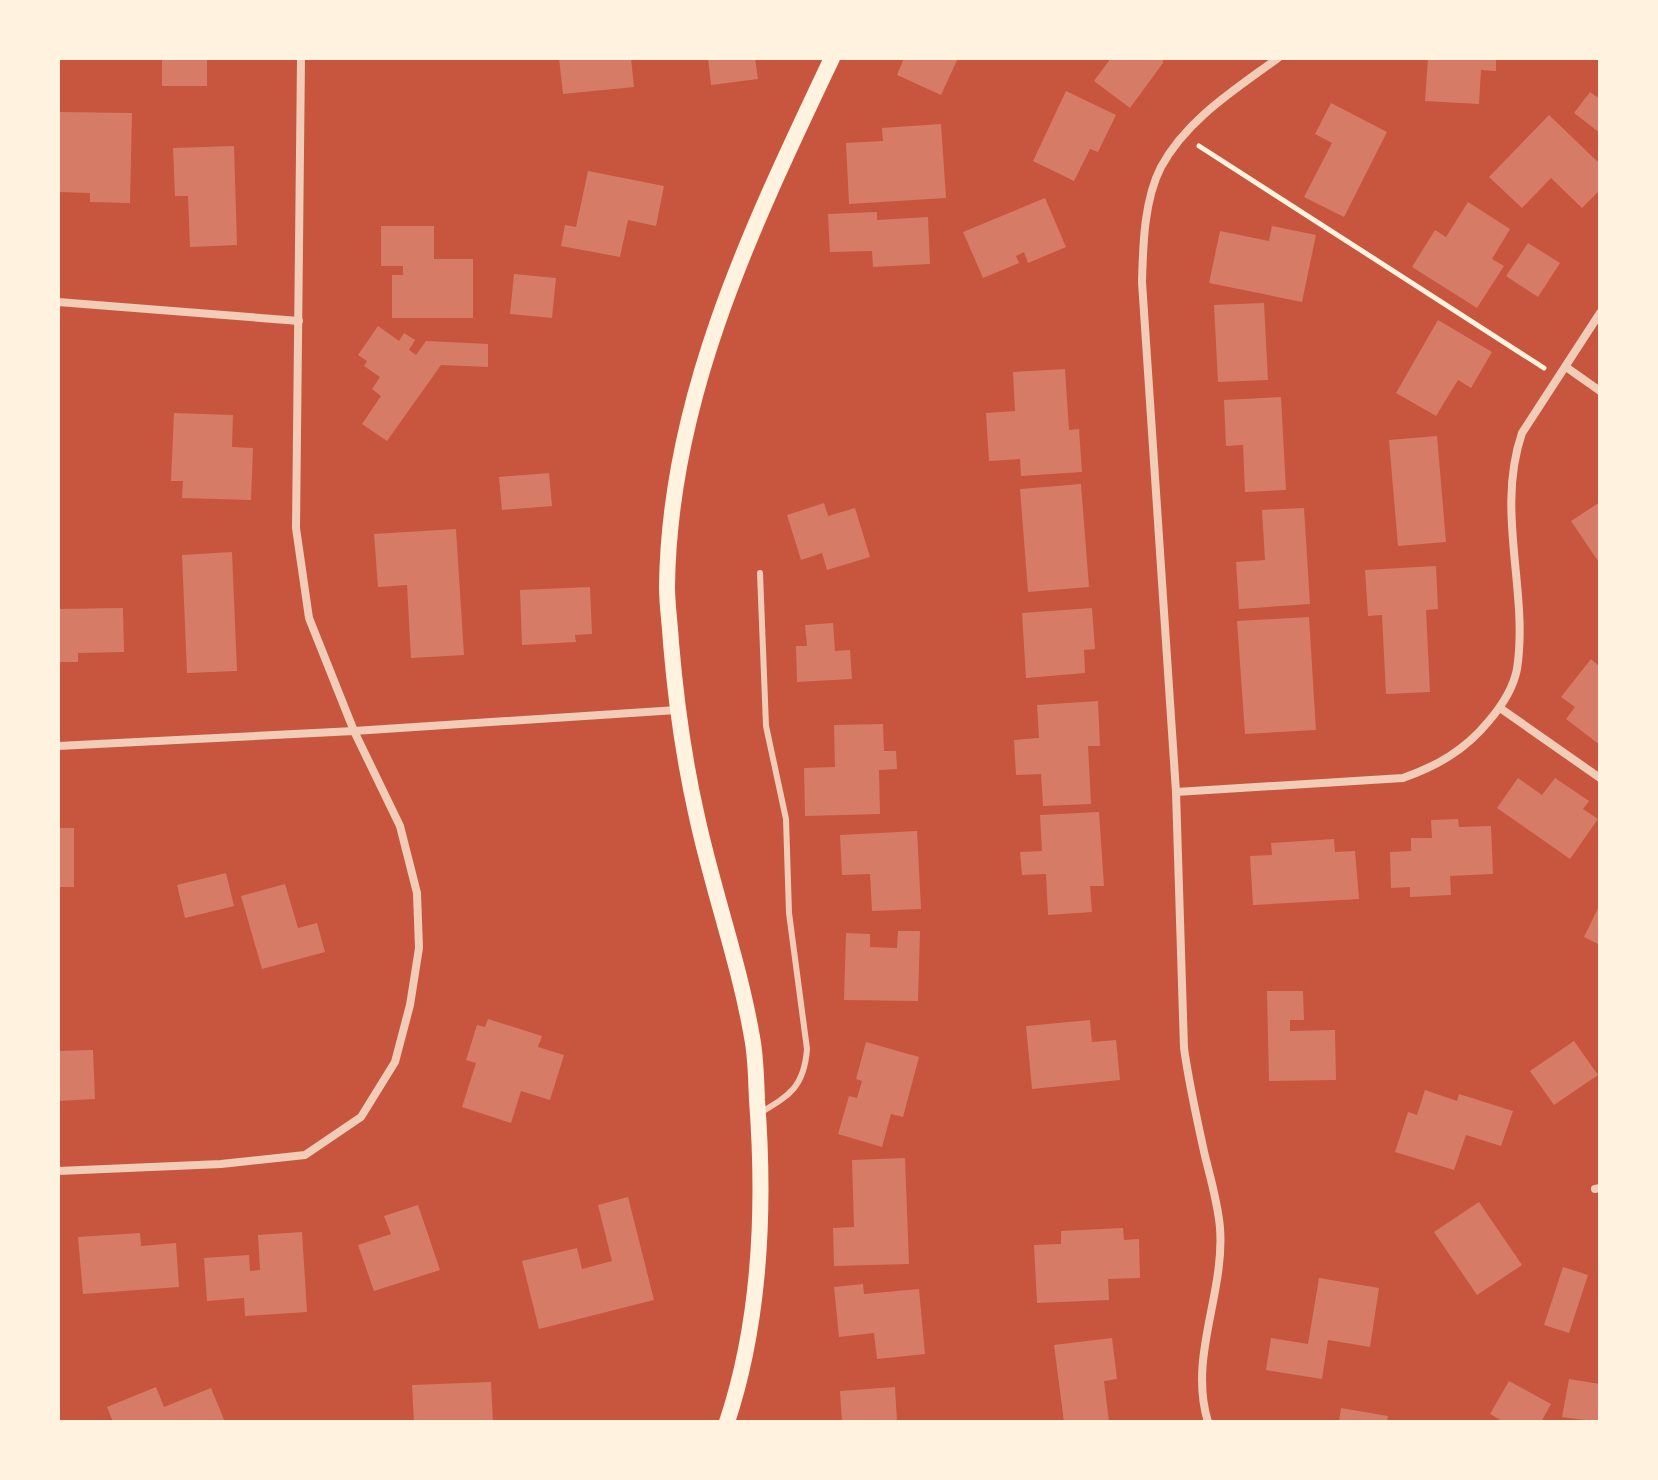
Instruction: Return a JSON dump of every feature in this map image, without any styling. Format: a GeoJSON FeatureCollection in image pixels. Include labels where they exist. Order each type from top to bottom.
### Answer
{"type":"FeatureCollection","features":[{"type":"Feature","properties":{"kind":"main road"},"geometry":{"type":"LineString","coordinates":[[727,1422],[750,1329],[760,1223],[758,1115],[753,1039],[697,819],[677,710],[667,588],[672,511],[699,374],[754,223],[832,58]]}},
{"type":"Feature","properties":{"kind":"street"},"geometry":{"type":"LineString","coordinates":[[58,1171],[221,1164],[305,1155],[361,1117],[395,1062],[410,1005],[419,948],[417,893],[400,826],[354,731],[309,618],[296,528],[301,58]]}},
{"type":"Feature","properties":{"kind":"street"},"geometry":{"type":"LineString","coordinates":[[1208,1422],[1201,1380],[1220,1254],[1220,1228],[1184,1048],[1176,792],[1142,282],[1144,238],[1151,196],[1161,167],[1183,135],[1210,108],[1272,60]]}},
{"type":"Feature","properties":{"kind":"street"},"geometry":{"type":"LineString","coordinates":[[58,302],[299,321]]}},
{"type":"Feature","properties":{"kind":"street"},"geometry":{"type":"LineString","coordinates":[[1176,792],[1403,778],[1434,768],[1482,730],[1510,691],[1517,670],[1511,500],[1515,453],[1522,433],[1600,313]]}},
{"type":"Feature","properties":{"kind":"street"},"geometry":{"type":"LineString","coordinates":[[1566,367],[1600,391]]}},
{"type":"Feature","properties":{"kind":"street"},"geometry":{"type":"LineString","coordinates":[[1500,708],[1600,778]]}},
{"type":"Feature","properties":{"kind":"street"},"geometry":{"type":"LineString","coordinates":[[58,746],[677,710]]}},
{"type":"Feature","properties":{"kind":"lane"},"geometry":{"type":"LineString","coordinates":[[758,1115],[786,1097],[799,1084],[807,1049],[789,913],[786,819],[766,726],[760,573]]}},
{"type":"Feature","properties":{"kind":"path"},"geometry":{"type":"LineString","coordinates":[[1183,135],[1558,377]]}},
{"type":"Feature","properties":{"kind":"building"},"geometry":{"type":"Polygon","coordinates":[[[162,58],[207,58],[207,86],[162,86],[162,58]]]}},
{"type":"Feature","properties":{"kind":"building"},"geometry":{"type":"Polygon","coordinates":[[[559,58],[631,58],[634,87],[563,94],[559,58]]]}},
{"type":"Feature","properties":{"kind":"building"},"geometry":{"type":"Polygon","coordinates":[[[708,58],[755,58],[758,79],[711,85],[708,58]]]}},
{"type":"Feature","properties":{"kind":"building"},"geometry":{"type":"Polygon","coordinates":[[[904,58],[958,58],[941,95],[897,75],[904,58]]]}},
{"type":"Feature","properties":{"kind":"building"},"geometry":{"type":"Polygon","coordinates":[[[1111,58],[1163,58],[1163,63],[1130,108],[1094,81],[1111,58]]]}},
{"type":"Feature","properties":{"kind":"building"},"geometry":{"type":"Polygon","coordinates":[[[1428,58],[1496,58],[1496,71],[1481,70],[1479,104],[1425,101],[1428,58]]]}},
{"type":"Feature","properties":{"kind":"building"},"geometry":{"type":"Polygon","coordinates":[[[1066,91],[1116,115],[1098,152],[1090,149],[1074,181],[1033,161],[1066,91]]]}},
{"type":"Feature","properties":{"kind":"building"},"geometry":{"type":"Polygon","coordinates":[[[1590,92],[1600,99],[1600,133],[1574,113],[1590,92]]]}},
{"type":"Feature","properties":{"kind":"building"},"geometry":{"type":"Polygon","coordinates":[[[1331,103],[1387,132],[1344,217],[1304,197],[1332,143],[1315,134],[1331,103]]]}},
{"type":"Feature","properties":{"kind":"building"},"geometry":{"type":"Polygon","coordinates":[[[58,112],[132,113],[130,203],[90,202],[90,193],[58,192],[58,112]]]}},
{"type":"Feature","properties":{"kind":"building"},"geometry":{"type":"Polygon","coordinates":[[[1549,115],[1600,164],[1600,190],[1582,208],[1551,178],[1522,208],[1489,177],[1549,115]]]}},
{"type":"Feature","properties":{"kind":"building"},"geometry":{"type":"Polygon","coordinates":[[[941,124],[946,198],[849,204],[846,143],[883,141],[882,128],[941,124]]]}},
{"type":"Feature","properties":{"kind":"building"},"geometry":{"type":"Polygon","coordinates":[[[234,146],[237,245],[190,247],[188,196],[175,196],[173,148],[234,146]]]}},
{"type":"Feature","properties":{"kind":"building"},"geometry":{"type":"Polygon","coordinates":[[[588,171],[664,186],[656,226],[628,220],[620,257],[561,246],[565,225],[576,227],[588,171]]]}},
{"type":"Feature","properties":{"kind":"building"},"geometry":{"type":"Polygon","coordinates":[[[1045,198],[1066,247],[1028,263],[1024,252],[1016,256],[1019,263],[983,278],[963,232],[1045,198]]]}},
{"type":"Feature","properties":{"kind":"building"},"geometry":{"type":"Polygon","coordinates":[[[1468,202],[1510,229],[1492,259],[1504,266],[1477,308],[1412,267],[1435,230],[1446,237],[1468,202]]]}},
{"type":"Feature","properties":{"kind":"building"},"geometry":{"type":"Polygon","coordinates":[[[877,212],[877,220],[928,217],[930,264],[873,267],[872,251],[830,252],[828,214],[877,212]]]}},
{"type":"Feature","properties":{"kind":"building"},"geometry":{"type":"Polygon","coordinates":[[[381,226],[434,226],[434,259],[473,259],[473,318],[392,318],[392,275],[403,275],[403,266],[381,266],[381,226]]]}},
{"type":"Feature","properties":{"kind":"building"},"geometry":{"type":"Polygon","coordinates":[[[1272,226],[1316,235],[1302,302],[1209,283],[1220,231],[1269,241],[1272,226]]]}},
{"type":"Feature","properties":{"kind":"building"},"geometry":{"type":"Polygon","coordinates":[[[1528,243],[1560,263],[1538,297],[1506,276],[1528,243]]]}},
{"type":"Feature","properties":{"kind":"building"},"geometry":{"type":"Polygon","coordinates":[[[514,274],[556,278],[552,318],[510,314],[514,274]]]}},
{"type":"Feature","properties":{"kind":"building"},"geometry":{"type":"Polygon","coordinates":[[[1264,303],[1268,380],[1218,382],[1214,305],[1264,303]]]}},
{"type":"Feature","properties":{"kind":"building"},"geometry":{"type":"Polygon","coordinates":[[[1438,320],[1492,352],[1471,388],[1458,380],[1436,416],[1396,393],[1438,320]]]}},
{"type":"Feature","properties":{"kind":"building"},"geometry":{"type":"Polygon","coordinates":[[[378,326],[399,341],[404,333],[415,340],[409,350],[416,355],[426,341],[488,344],[488,367],[441,365],[387,441],[362,424],[381,396],[372,389],[380,377],[364,366],[367,361],[358,355],[378,326]]]}},
{"type":"Feature","properties":{"kind":"building"},"geometry":{"type":"Polygon","coordinates":[[[1065,369],[1069,430],[1079,429],[1082,472],[1021,476],[1020,459],[989,461],[986,413],[1015,411],[1013,372],[1065,369]]]}},
{"type":"Feature","properties":{"kind":"building"},"geometry":{"type":"Polygon","coordinates":[[[1281,397],[1286,490],[1245,492],[1243,445],[1226,446],[1224,400],[1281,397]]]}},
{"type":"Feature","properties":{"kind":"building"},"geometry":{"type":"Polygon","coordinates":[[[174,413],[233,415],[232,447],[253,448],[251,500],[182,498],[183,481],[171,481],[174,413]]]}},
{"type":"Feature","properties":{"kind":"building"},"geometry":{"type":"Polygon","coordinates":[[[1437,436],[1446,542],[1398,546],[1389,440],[1437,436]]]}},
{"type":"Feature","properties":{"kind":"building"},"geometry":{"type":"Polygon","coordinates":[[[549,473],[552,506],[502,510],[499,477],[549,473]]]}},
{"type":"Feature","properties":{"kind":"building"},"geometry":{"type":"Polygon","coordinates":[[[1081,484],[1089,587],[1028,592],[1020,489],[1081,484]]]}},
{"type":"Feature","properties":{"kind":"building"},"geometry":{"type":"Polygon","coordinates":[[[1600,502],[1600,564],[1571,521],[1600,502]]]}},
{"type":"Feature","properties":{"kind":"building"},"geometry":{"type":"Polygon","coordinates":[[[824,503],[828,516],[855,508],[870,557],[827,570],[822,553],[801,560],[787,515],[824,503]]]}},
{"type":"Feature","properties":{"kind":"building"},"geometry":{"type":"Polygon","coordinates":[[[1304,508],[1310,604],[1239,609],[1236,562],[1265,560],[1262,510],[1304,508]]]}},
{"type":"Feature","properties":{"kind":"building"},"geometry":{"type":"Polygon","coordinates":[[[456,529],[464,655],[411,658],[407,585],[378,587],[374,534],[456,529]]]}},
{"type":"Feature","properties":{"kind":"building"},"geometry":{"type":"Polygon","coordinates":[[[232,552],[237,671],[187,673],[182,555],[232,552]]]}},
{"type":"Feature","properties":{"kind":"building"},"geometry":{"type":"Polygon","coordinates":[[[1436,566],[1438,609],[1426,610],[1430,692],[1386,694],[1382,615],[1368,616],[1365,570],[1436,566]]]}},
{"type":"Feature","properties":{"kind":"building"},"geometry":{"type":"Polygon","coordinates":[[[590,587],[592,634],[575,635],[576,642],[522,645],[520,590],[590,587]]]}},
{"type":"Feature","properties":{"kind":"building"},"geometry":{"type":"Polygon","coordinates":[[[123,608],[124,652],[78,653],[78,662],[58,662],[58,609],[123,608]]]}},
{"type":"Feature","properties":{"kind":"building"},"geometry":{"type":"Polygon","coordinates":[[[1092,608],[1095,649],[1084,650],[1085,673],[1026,678],[1022,613],[1092,608]]]}},
{"type":"Feature","properties":{"kind":"building"},"geometry":{"type":"Polygon","coordinates":[[[1309,617],[1316,730],[1245,734],[1237,621],[1309,617]]]}},
{"type":"Feature","properties":{"kind":"building"},"geometry":{"type":"Polygon","coordinates":[[[833,623],[835,651],[850,650],[852,679],[797,682],[796,646],[807,646],[805,625],[833,623]]]}},
{"type":"Feature","properties":{"kind":"building"},"geometry":{"type":"Polygon","coordinates":[[[1591,659],[1600,667],[1600,745],[1566,719],[1575,707],[1561,697],[1591,659]]]}},
{"type":"Feature","properties":{"kind":"building"},"geometry":{"type":"Polygon","coordinates":[[[1098,701],[1100,746],[1088,746],[1091,804],[1043,806],[1041,774],[1016,775],[1014,740],[1039,738],[1037,705],[1098,701]]]}},
{"type":"Feature","properties":{"kind":"building"},"geometry":{"type":"Polygon","coordinates":[[[883,724],[884,751],[896,751],[897,769],[879,770],[880,814],[805,816],[804,768],[835,767],[834,725],[883,724]]]}},
{"type":"Feature","properties":{"kind":"building"},"geometry":{"type":"Polygon","coordinates":[[[1518,778],[1542,795],[1555,778],[1589,801],[1583,809],[1598,819],[1570,859],[1497,808],[1518,778]]]}},
{"type":"Feature","properties":{"kind":"building"},"geometry":{"type":"Polygon","coordinates":[[[1099,812],[1104,886],[1090,886],[1092,912],[1048,915],[1046,874],[1022,875],[1020,852],[1042,851],[1040,815],[1099,812]]]}},
{"type":"Feature","properties":{"kind":"building"},"geometry":{"type":"Polygon","coordinates":[[[1458,819],[1459,827],[1491,826],[1493,874],[1450,876],[1451,895],[1410,897],[1410,887],[1391,888],[1390,852],[1411,851],[1411,838],[1432,838],[1431,820],[1458,819]]]}},
{"type":"Feature","properties":{"kind":"building"},"geometry":{"type":"Polygon","coordinates":[[[58,828],[74,828],[74,887],[58,887],[58,828]]]}},
{"type":"Feature","properties":{"kind":"building"},"geometry":{"type":"Polygon","coordinates":[[[917,831],[921,909],[872,911],[870,874],[842,875],[840,835],[917,831]]]}},
{"type":"Feature","properties":{"kind":"building"},"geometry":{"type":"Polygon","coordinates":[[[1334,839],[1335,852],[1355,851],[1359,899],[1253,905],[1250,856],[1272,855],[1271,843],[1334,839]]]}},
{"type":"Feature","properties":{"kind":"building"},"geometry":{"type":"Polygon","coordinates":[[[226,873],[234,906],[185,918],[177,885],[226,873]]]}},
{"type":"Feature","properties":{"kind":"building"},"geometry":{"type":"Polygon","coordinates":[[[285,884],[298,928],[317,923],[325,952],[262,969],[241,896],[285,884]]]}},
{"type":"Feature","properties":{"kind":"building"},"geometry":{"type":"Polygon","coordinates":[[[1600,904],[1600,945],[1584,937],[1600,904]]]}},
{"type":"Feature","properties":{"kind":"building"},"geometry":{"type":"Polygon","coordinates":[[[898,931],[920,931],[918,1001],[844,1000],[846,933],[870,934],[870,947],[897,948],[898,931]]]}},
{"type":"Feature","properties":{"kind":"building"},"geometry":{"type":"Polygon","coordinates":[[[1267,991],[1303,991],[1304,1020],[1290,1020],[1290,1031],[1335,1030],[1336,1080],[1269,1081],[1267,991]]]}},
{"type":"Feature","properties":{"kind":"building"},"geometry":{"type":"Polygon","coordinates":[[[488,1019],[542,1036],[538,1047],[564,1055],[550,1100],[521,1091],[511,1123],[462,1107],[476,1063],[466,1060],[477,1025],[485,1027],[488,1019]]]}},
{"type":"Feature","properties":{"kind":"building"},"geometry":{"type":"Polygon","coordinates":[[[1090,1020],[1092,1042],[1116,1040],[1120,1080],[1032,1089],[1026,1026],[1090,1020]]]}},
{"type":"Feature","properties":{"kind":"building"},"geometry":{"type":"Polygon","coordinates":[[[1574,1041],[1598,1075],[1554,1105],[1530,1071],[1574,1041]]]}},
{"type":"Feature","properties":{"kind":"building"},"geometry":{"type":"Polygon","coordinates":[[[866,1042],[919,1057],[903,1117],[891,1114],[882,1147],[838,1134],[849,1096],[857,1098],[862,1081],[856,1079],[866,1042]]]}},
{"type":"Feature","properties":{"kind":"building"},"geometry":{"type":"Polygon","coordinates":[[[93,1050],[95,1099],[58,1101],[58,1051],[93,1050]]]}},
{"type":"Feature","properties":{"kind":"building"},"geometry":{"type":"Polygon","coordinates":[[[1425,1090],[1457,1101],[1459,1094],[1513,1111],[1501,1146],[1466,1135],[1454,1170],[1395,1152],[1408,1112],[1417,1115],[1425,1090]]]}},
{"type":"Feature","properties":{"kind":"building"},"geometry":{"type":"Polygon","coordinates":[[[905,1158],[909,1264],[834,1266],[833,1228],[854,1227],[852,1160],[905,1158]]]}},
{"type":"Feature","properties":{"kind":"building"},"geometry":{"type":"Polygon","coordinates":[[[628,1197],[654,1300],[539,1329],[522,1261],[577,1248],[582,1269],[612,1261],[598,1205],[628,1197]]]}},
{"type":"Feature","properties":{"kind":"building"},"geometry":{"type":"Polygon","coordinates":[[[1479,1202],[1522,1265],[1477,1295],[1434,1232],[1479,1202]]]}},
{"type":"Feature","properties":{"kind":"building"},"geometry":{"type":"Polygon","coordinates":[[[418,1205],[440,1270],[374,1291],[358,1245],[391,1234],[384,1216],[418,1205]]]}},
{"type":"Feature","properties":{"kind":"building"},"geometry":{"type":"Polygon","coordinates":[[[1123,1228],[1124,1240],[1139,1239],[1140,1278],[1108,1279],[1109,1300],[1037,1303],[1034,1245],[1061,1244],[1061,1231],[1123,1228]]]}},
{"type":"Feature","properties":{"kind":"building"},"geometry":{"type":"Polygon","coordinates":[[[302,1232],[307,1312],[245,1316],[244,1298],[207,1301],[204,1258],[249,1255],[250,1271],[260,1270],[258,1235],[302,1232]]]}},
{"type":"Feature","properties":{"kind":"building"},"geometry":{"type":"Polygon","coordinates":[[[140,1233],[141,1246],[176,1243],[179,1287],[83,1294],[78,1237],[140,1233]]]}},
{"type":"Feature","properties":{"kind":"building"},"geometry":{"type":"Polygon","coordinates":[[[1563,1267],[1588,1275],[1569,1333],[1544,1325],[1563,1267]]]}},
{"type":"Feature","properties":{"kind":"building"},"geometry":{"type":"Polygon","coordinates":[[[1319,1278],[1379,1288],[1370,1347],[1328,1340],[1322,1379],[1266,1370],[1271,1338],[1308,1344],[1319,1278]]]}},
{"type":"Feature","properties":{"kind":"building"},"geometry":{"type":"Polygon","coordinates":[[[863,1284],[864,1294],[919,1289],[925,1354],[877,1359],[874,1333],[839,1337],[834,1287],[863,1284]]]}},
{"type":"Feature","properties":{"kind":"building"},"geometry":{"type":"Polygon","coordinates":[[[1112,1338],[1117,1379],[1104,1381],[1109,1422],[1064,1422],[1054,1345],[1112,1338]]]}},
{"type":"Feature","properties":{"kind":"building"},"geometry":{"type":"Polygon","coordinates":[[[1569,1379],[1600,1384],[1600,1422],[1562,1417],[1569,1379]]]}},
{"type":"Feature","properties":{"kind":"building"},"geometry":{"type":"Polygon","coordinates":[[[1509,1381],[1551,1404],[1541,1422],[1504,1422],[1490,1414],[1509,1381]]]}},
{"type":"Feature","properties":{"kind":"building"},"geometry":{"type":"Polygon","coordinates":[[[491,1382],[493,1422],[414,1422],[412,1385],[491,1382]]]}},
{"type":"Feature","properties":{"kind":"building"},"geometry":{"type":"Polygon","coordinates":[[[156,1387],[164,1407],[211,1388],[225,1422],[113,1422],[107,1407],[156,1387]]]}},
{"type":"Feature","properties":{"kind":"building"},"geometry":{"type":"Polygon","coordinates":[[[895,1387],[897,1422],[842,1422],[840,1391],[895,1387]]]}},
{"type":"Feature","properties":{"kind":"building"},"geometry":{"type":"Polygon","coordinates":[[[1341,1408],[1388,1416],[1387,1422],[1339,1422],[1341,1408]]]}}]}
